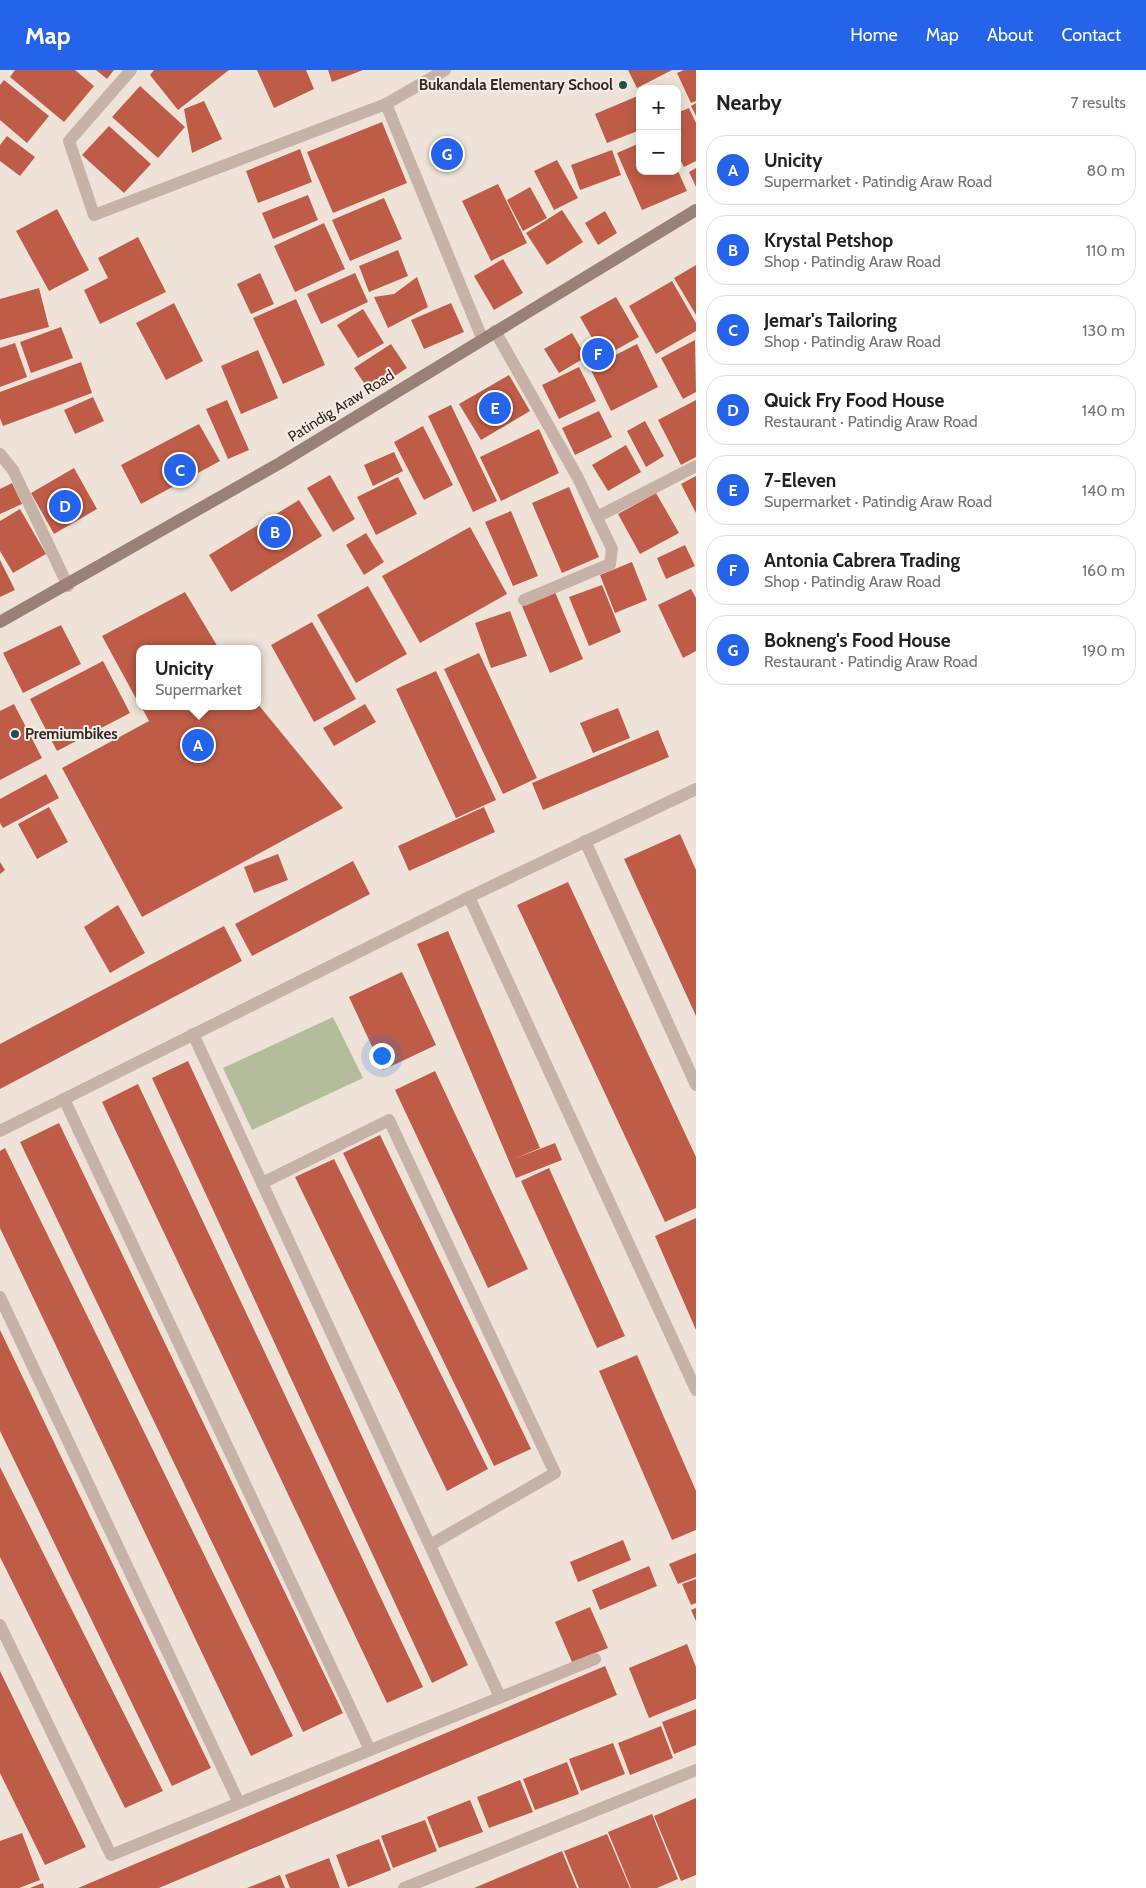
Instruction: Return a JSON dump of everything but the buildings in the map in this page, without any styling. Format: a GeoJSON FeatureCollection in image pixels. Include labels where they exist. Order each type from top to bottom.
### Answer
{"type":"FeatureCollection","features":[{"type":"Feature","properties":{"kind":"main road","name":"Patindig Araw Road"},"geometry":{"type":"LineString","coordinates":[[0,622],[68,586],[272,468],[482,338],[696,210]]}},
{"type":"Feature","properties":{"kind":"street"},"geometry":{"type":"LineString","coordinates":[[131,70],[68,141],[94,215],[386,104],[445,70]]}},
{"type":"Feature","properties":{"kind":"street"},"geometry":{"type":"LineString","coordinates":[[386,104],[482,338]]}},
{"type":"Feature","properties":{"kind":"street"},"geometry":{"type":"LineString","coordinates":[[495,331],[578,478],[612,549],[610,564],[524,600]]}},
{"type":"Feature","properties":{"kind":"street"},"geometry":{"type":"LineString","coordinates":[[0,454],[13,470],[68,586]]}},
{"type":"Feature","properties":{"kind":"street"},"geometry":{"type":"LineString","coordinates":[[597,517],[696,466]]}},
{"type":"Feature","properties":{"kind":"street"},"geometry":{"type":"LineString","coordinates":[[0,1131],[469,897],[696,790]]}},
{"type":"Feature","properties":{"kind":"street"},"geometry":{"type":"LineString","coordinates":[[585,841],[696,1085]]}},
{"type":"Feature","properties":{"kind":"street"},"geometry":{"type":"LineString","coordinates":[[469,897],[696,1390]]}},
{"type":"Feature","properties":{"kind":"street"},"geometry":{"type":"LineString","coordinates":[[193,1034],[500,1697]]}},
{"type":"Feature","properties":{"kind":"street"},"geometry":{"type":"LineString","coordinates":[[64,1099],[370,1750]]}},
{"type":"Feature","properties":{"kind":"street"},"geometry":{"type":"LineString","coordinates":[[262,1183],[389,1120],[555,1473],[430,1545]]}},
{"type":"Feature","properties":{"kind":"street"},"geometry":{"type":"LineString","coordinates":[[0,1297],[239,1803]]}},
{"type":"Feature","properties":{"kind":"street"},"geometry":{"type":"LineString","coordinates":[[0,1625],[111,1855],[596,1658]]}},
{"type":"Feature","properties":{"kind":"street"},"geometry":{"type":"LineString","coordinates":[[404,1888],[696,1770]]}},
{"type":"Feature","properties":{"kind":"green space"},"geometry":{"type":"Polygon","coordinates":[[[333,1017],[363,1078],[252,1130],[223,1068],[333,1017]]]}},
{"type":"Feature","properties":{"kind":"place","name":"Bukandala Elementary School"},"geometry":{"type":"Point","coordinates":[623,85]}},
{"type":"Feature","properties":{"kind":"place","name":"Bokneng's Food House"},"geometry":{"type":"Point","coordinates":[447,154]}},
{"type":"Feature","properties":{"kind":"place","name":"Antonia Cabrera Trading"},"geometry":{"type":"Point","coordinates":[598,354]}},
{"type":"Feature","properties":{"kind":"place","name":"7-Eleven"},"geometry":{"type":"Point","coordinates":[495,408]}},
{"type":"Feature","properties":{"kind":"place","name":"Jemar's Tailoring"},"geometry":{"type":"Point","coordinates":[180,470]}},
{"type":"Feature","properties":{"kind":"place","name":"Quick Fry Food House"},"geometry":{"type":"Point","coordinates":[65,506]}},
{"type":"Feature","properties":{"kind":"place","name":"Krystal Petshop"},"geometry":{"type":"Point","coordinates":[275,532]}},
{"type":"Feature","properties":{"kind":"place","name":"Premiumbikes"},"geometry":{"type":"Point","coordinates":[15,734]}},
{"type":"Feature","properties":{"kind":"place","name":"Unicity"},"geometry":{"type":"Point","coordinates":[198,745]}}]}
